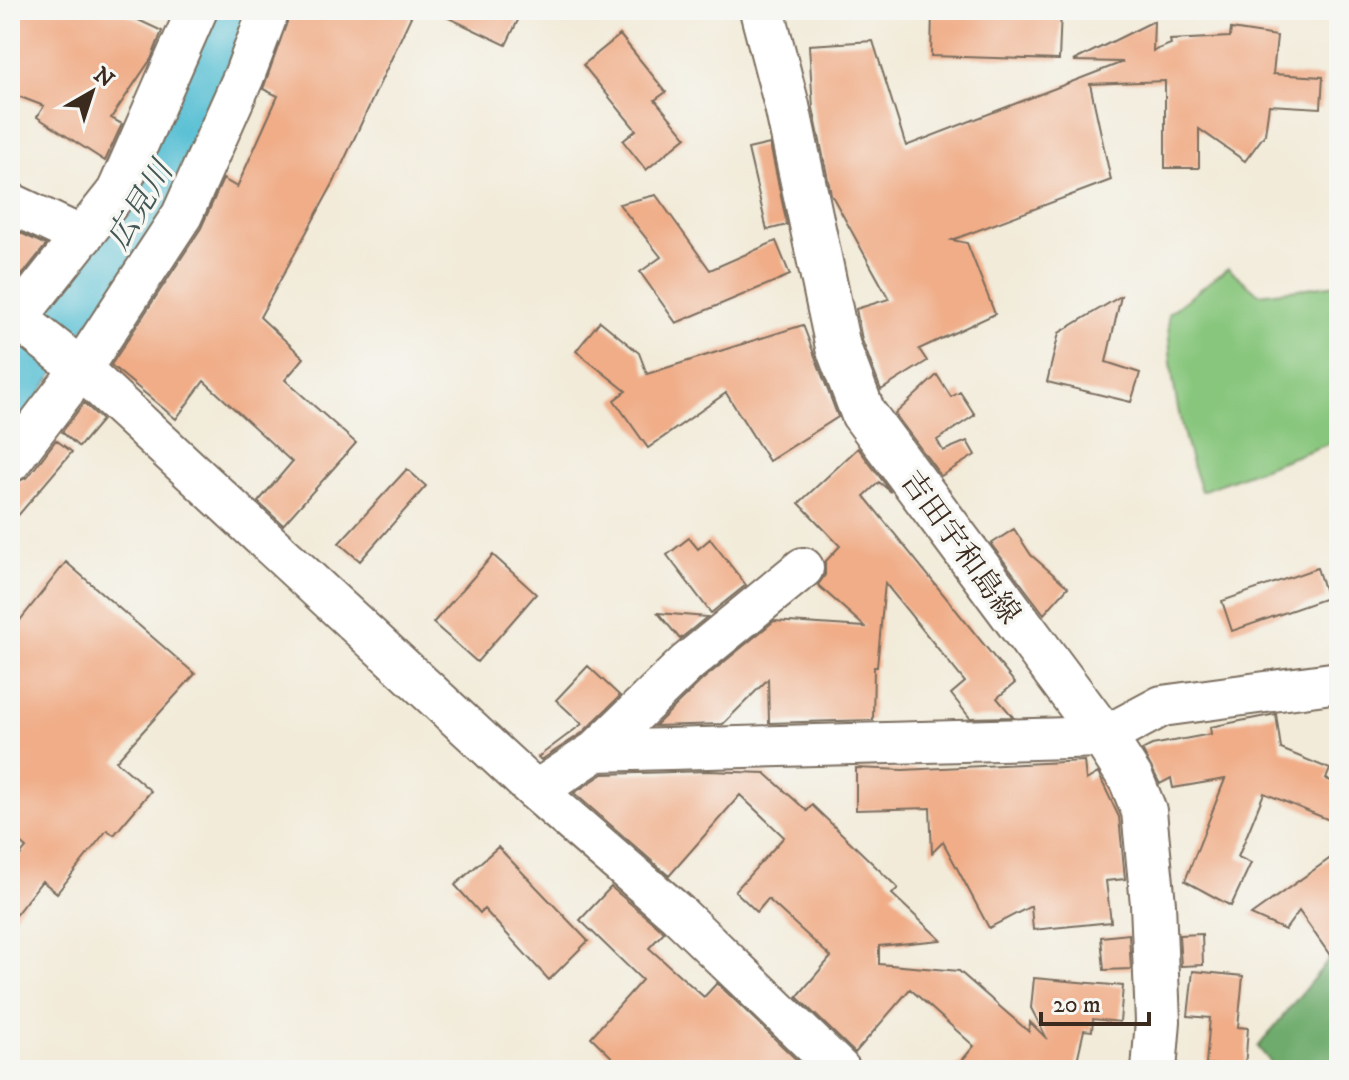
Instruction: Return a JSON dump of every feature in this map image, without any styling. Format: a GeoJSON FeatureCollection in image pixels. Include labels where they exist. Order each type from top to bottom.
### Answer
{"type":"FeatureCollection","features":[{"type":"Feature","properties":{"kind":"main road","name":"吉田宇和島線"},"geometry":{"type":"LineString","coordinates":[[762,10],[787,106],[838,347],[863,413],[1004,607],[1104,737],[1131,779],[1144,811],[1153,904],[1158,1021],[1154,1070]]}},
{"type":"Feature","properties":{"kind":"street"},"geometry":{"type":"LineString","coordinates":[[197,10],[117,192],[18,324],[75,364],[536,791],[678,914],[840,1070]]}},
{"type":"Feature","properties":{"kind":"street"},"geometry":{"type":"LineString","coordinates":[[10,462],[75,364],[182,215],[244,76],[269,10]]}},
{"type":"Feature","properties":{"kind":"street"},"geometry":{"type":"LineString","coordinates":[[10,203],[82,237]]}},
{"type":"Feature","properties":{"kind":"street"},"geometry":{"type":"LineString","coordinates":[[536,791],[596,751],[687,663],[803,568]]}},
{"type":"Feature","properties":{"kind":"street"},"geometry":{"type":"LineString","coordinates":[[596,751],[1104,737],[1162,706],[1339,682]]}},
{"type":"Feature","properties":{"kind":"green space"},"geometry":{"type":"Polygon","coordinates":[[[1228,268],[1259,294],[1339,284],[1339,440],[1201,491],[1177,404],[1168,314],[1228,268]]]}},
{"type":"Feature","properties":{"kind":"green space"},"geometry":{"type":"Polygon","coordinates":[[[1339,947],[1339,1070],[1277,1070],[1258,1047],[1339,947]]]}},
{"type":"Feature","properties":{"kind":"water","name":"広見川"},"geometry":{"type":"Polygon","coordinates":[[[214,10],[257,10],[177,195],[10,437],[10,343],[214,10]]]}},
{"type":"Feature","properties":{"kind":"building"},"geometry":{"type":"Polygon","coordinates":[[[10,10],[117,10],[162,31],[151,59],[111,118],[122,124],[105,161],[37,117],[44,106],[10,93],[10,10]]]}},
{"type":"Feature","properties":{"kind":"building"},"geometry":{"type":"Polygon","coordinates":[[[291,10],[414,10],[334,182],[260,317],[304,358],[285,380],[356,443],[283,525],[258,502],[292,462],[204,381],[176,419],[111,365],[201,228],[223,179],[237,187],[278,96],[263,89],[291,10]]]}},
{"type":"Feature","properties":{"kind":"building"},"geometry":{"type":"Polygon","coordinates":[[[432,10],[523,10],[506,45],[432,10]]]}},
{"type":"Feature","properties":{"kind":"building"},"geometry":{"type":"Polygon","coordinates":[[[932,10],[1061,10],[1059,60],[931,56],[932,10]]]}},
{"type":"Feature","properties":{"kind":"building"},"geometry":{"type":"Polygon","coordinates":[[[1154,21],[1153,51],[1171,44],[1170,40],[1230,37],[1231,29],[1277,36],[1273,74],[1323,77],[1321,108],[1269,105],[1265,134],[1245,161],[1199,129],[1199,168],[1165,168],[1165,81],[1090,84],[1111,180],[952,240],[967,243],[995,314],[919,349],[927,361],[881,390],[862,340],[856,309],[889,299],[831,194],[813,108],[809,45],[873,41],[906,146],[1123,62],[1073,61],[1154,21]]]}},
{"type":"Feature","properties":{"kind":"building"},"geometry":{"type":"Polygon","coordinates":[[[620,35],[666,92],[655,100],[686,137],[646,170],[623,141],[636,130],[583,65],[620,35]]]}},
{"type":"Feature","properties":{"kind":"building"},"geometry":{"type":"Polygon","coordinates":[[[770,144],[787,225],[767,230],[748,149],[770,144]]]}},
{"type":"Feature","properties":{"kind":"building"},"geometry":{"type":"Polygon","coordinates":[[[656,195],[710,270],[776,241],[790,275],[676,323],[640,272],[661,257],[619,204],[656,195]]]}},
{"type":"Feature","properties":{"kind":"building"},"geometry":{"type":"Polygon","coordinates":[[[10,228],[46,245],[22,275],[10,270],[10,228]]]}},
{"type":"Feature","properties":{"kind":"building"},"geometry":{"type":"Polygon","coordinates":[[[1121,296],[1106,362],[1140,373],[1131,402],[1047,382],[1059,333],[1121,296]]]}},
{"type":"Feature","properties":{"kind":"building"},"geometry":{"type":"Polygon","coordinates":[[[600,321],[639,353],[647,374],[803,325],[838,417],[769,461],[726,393],[648,448],[614,400],[626,391],[576,351],[600,321]]]}},
{"type":"Feature","properties":{"kind":"building"},"geometry":{"type":"Polygon","coordinates":[[[937,375],[951,397],[960,392],[975,415],[937,440],[943,451],[967,441],[975,455],[941,476],[895,414],[937,375]]]}},
{"type":"Feature","properties":{"kind":"building"},"geometry":{"type":"Polygon","coordinates":[[[84,403],[102,420],[79,447],[62,432],[84,403]]]}},
{"type":"Feature","properties":{"kind":"building"},"geometry":{"type":"Polygon","coordinates":[[[56,440],[72,452],[10,525],[10,485],[28,477],[56,440]]]}},
{"type":"Feature","properties":{"kind":"building"},"geometry":{"type":"Polygon","coordinates":[[[858,448],[891,492],[879,482],[864,496],[1015,683],[997,698],[1013,717],[970,718],[951,694],[965,682],[885,583],[877,667],[874,667],[873,720],[769,723],[768,679],[723,724],[655,726],[702,680],[774,621],[865,627],[818,585],[825,575],[825,562],[840,546],[799,503],[858,448]]]}},
{"type":"Feature","properties":{"kind":"building"},"geometry":{"type":"Polygon","coordinates":[[[407,469],[426,486],[360,561],[339,543],[407,469]]]}},
{"type":"Feature","properties":{"kind":"building"},"geometry":{"type":"Polygon","coordinates":[[[1014,529],[1031,555],[1068,587],[1044,614],[991,544],[1014,529]]]}},
{"type":"Feature","properties":{"kind":"building"},"geometry":{"type":"Polygon","coordinates":[[[689,538],[698,549],[710,539],[746,585],[711,613],[667,555],[689,538]]]}},
{"type":"Feature","properties":{"kind":"building"},"geometry":{"type":"Polygon","coordinates":[[[493,555],[536,594],[477,662],[433,623],[493,555]]]}},
{"type":"Feature","properties":{"kind":"building"},"geometry":{"type":"Polygon","coordinates":[[[66,562],[195,674],[116,761],[151,791],[114,835],[107,830],[57,893],[42,881],[10,922],[10,868],[26,848],[10,834],[10,633],[66,562]]]}},
{"type":"Feature","properties":{"kind":"building"},"geometry":{"type":"Polygon","coordinates":[[[1317,568],[1327,598],[1232,631],[1222,601],[1317,568]]]}},
{"type":"Feature","properties":{"kind":"building"},"geometry":{"type":"Polygon","coordinates":[[[658,613],[707,617],[680,639],[658,613]]]}},
{"type":"Feature","properties":{"kind":"building"},"geometry":{"type":"Polygon","coordinates":[[[588,666],[620,696],[582,733],[541,760],[538,757],[582,724],[556,700],[588,666]]]}},
{"type":"Feature","properties":{"kind":"building"},"geometry":{"type":"Polygon","coordinates":[[[1276,714],[1281,749],[1330,769],[1326,779],[1339,784],[1339,824],[1264,793],[1238,857],[1251,863],[1231,906],[1185,881],[1225,779],[1173,788],[1171,778],[1160,784],[1142,750],[1152,745],[1211,734],[1210,727],[1276,714]]]}},
{"type":"Feature","properties":{"kind":"building"},"geometry":{"type":"Polygon","coordinates":[[[1084,761],[1086,780],[1098,773],[1119,817],[1125,879],[1106,881],[1111,922],[1033,930],[1031,906],[989,928],[943,842],[932,853],[930,808],[856,810],[856,768],[903,770],[1084,761]]]}},
{"type":"Feature","properties":{"kind":"building"},"geometry":{"type":"Polygon","coordinates":[[[765,773],[807,811],[812,805],[898,888],[892,894],[941,940],[879,946],[879,964],[959,971],[1029,1032],[1030,1022],[1047,1039],[1031,1008],[1034,978],[1123,986],[1120,1022],[1093,1019],[1092,1031],[1084,1030],[1076,1065],[1081,1070],[954,1070],[974,1046],[910,989],[855,1053],[797,997],[831,957],[768,899],[757,912],[735,891],[784,837],[740,795],[669,876],[574,793],[603,774],[765,773]]]}},
{"type":"Feature","properties":{"kind":"building"},"geometry":{"type":"Polygon","coordinates":[[[498,847],[588,941],[549,980],[484,909],[480,913],[455,885],[498,847]]]}},
{"type":"Feature","properties":{"kind":"building"},"geometry":{"type":"Polygon","coordinates":[[[1339,852],[1339,968],[1299,911],[1285,930],[1251,915],[1339,852]]]}},
{"type":"Feature","properties":{"kind":"building"},"geometry":{"type":"Polygon","coordinates":[[[611,887],[664,932],[649,948],[704,997],[717,983],[807,1070],[625,1070],[591,1037],[642,980],[580,920],[611,887]]]}},
{"type":"Feature","properties":{"kind":"building"},"geometry":{"type":"Polygon","coordinates":[[[1129,934],[1131,969],[1104,970],[1101,937],[1129,934]]]}},
{"type":"Feature","properties":{"kind":"building"},"geometry":{"type":"Polygon","coordinates":[[[1202,934],[1203,965],[1181,966],[1179,935],[1202,934]]]}},
{"type":"Feature","properties":{"kind":"building"},"geometry":{"type":"Polygon","coordinates":[[[1193,971],[1243,976],[1238,1027],[1248,1028],[1245,1068],[1206,1064],[1210,1018],[1188,1016],[1193,971]]]}}]}
